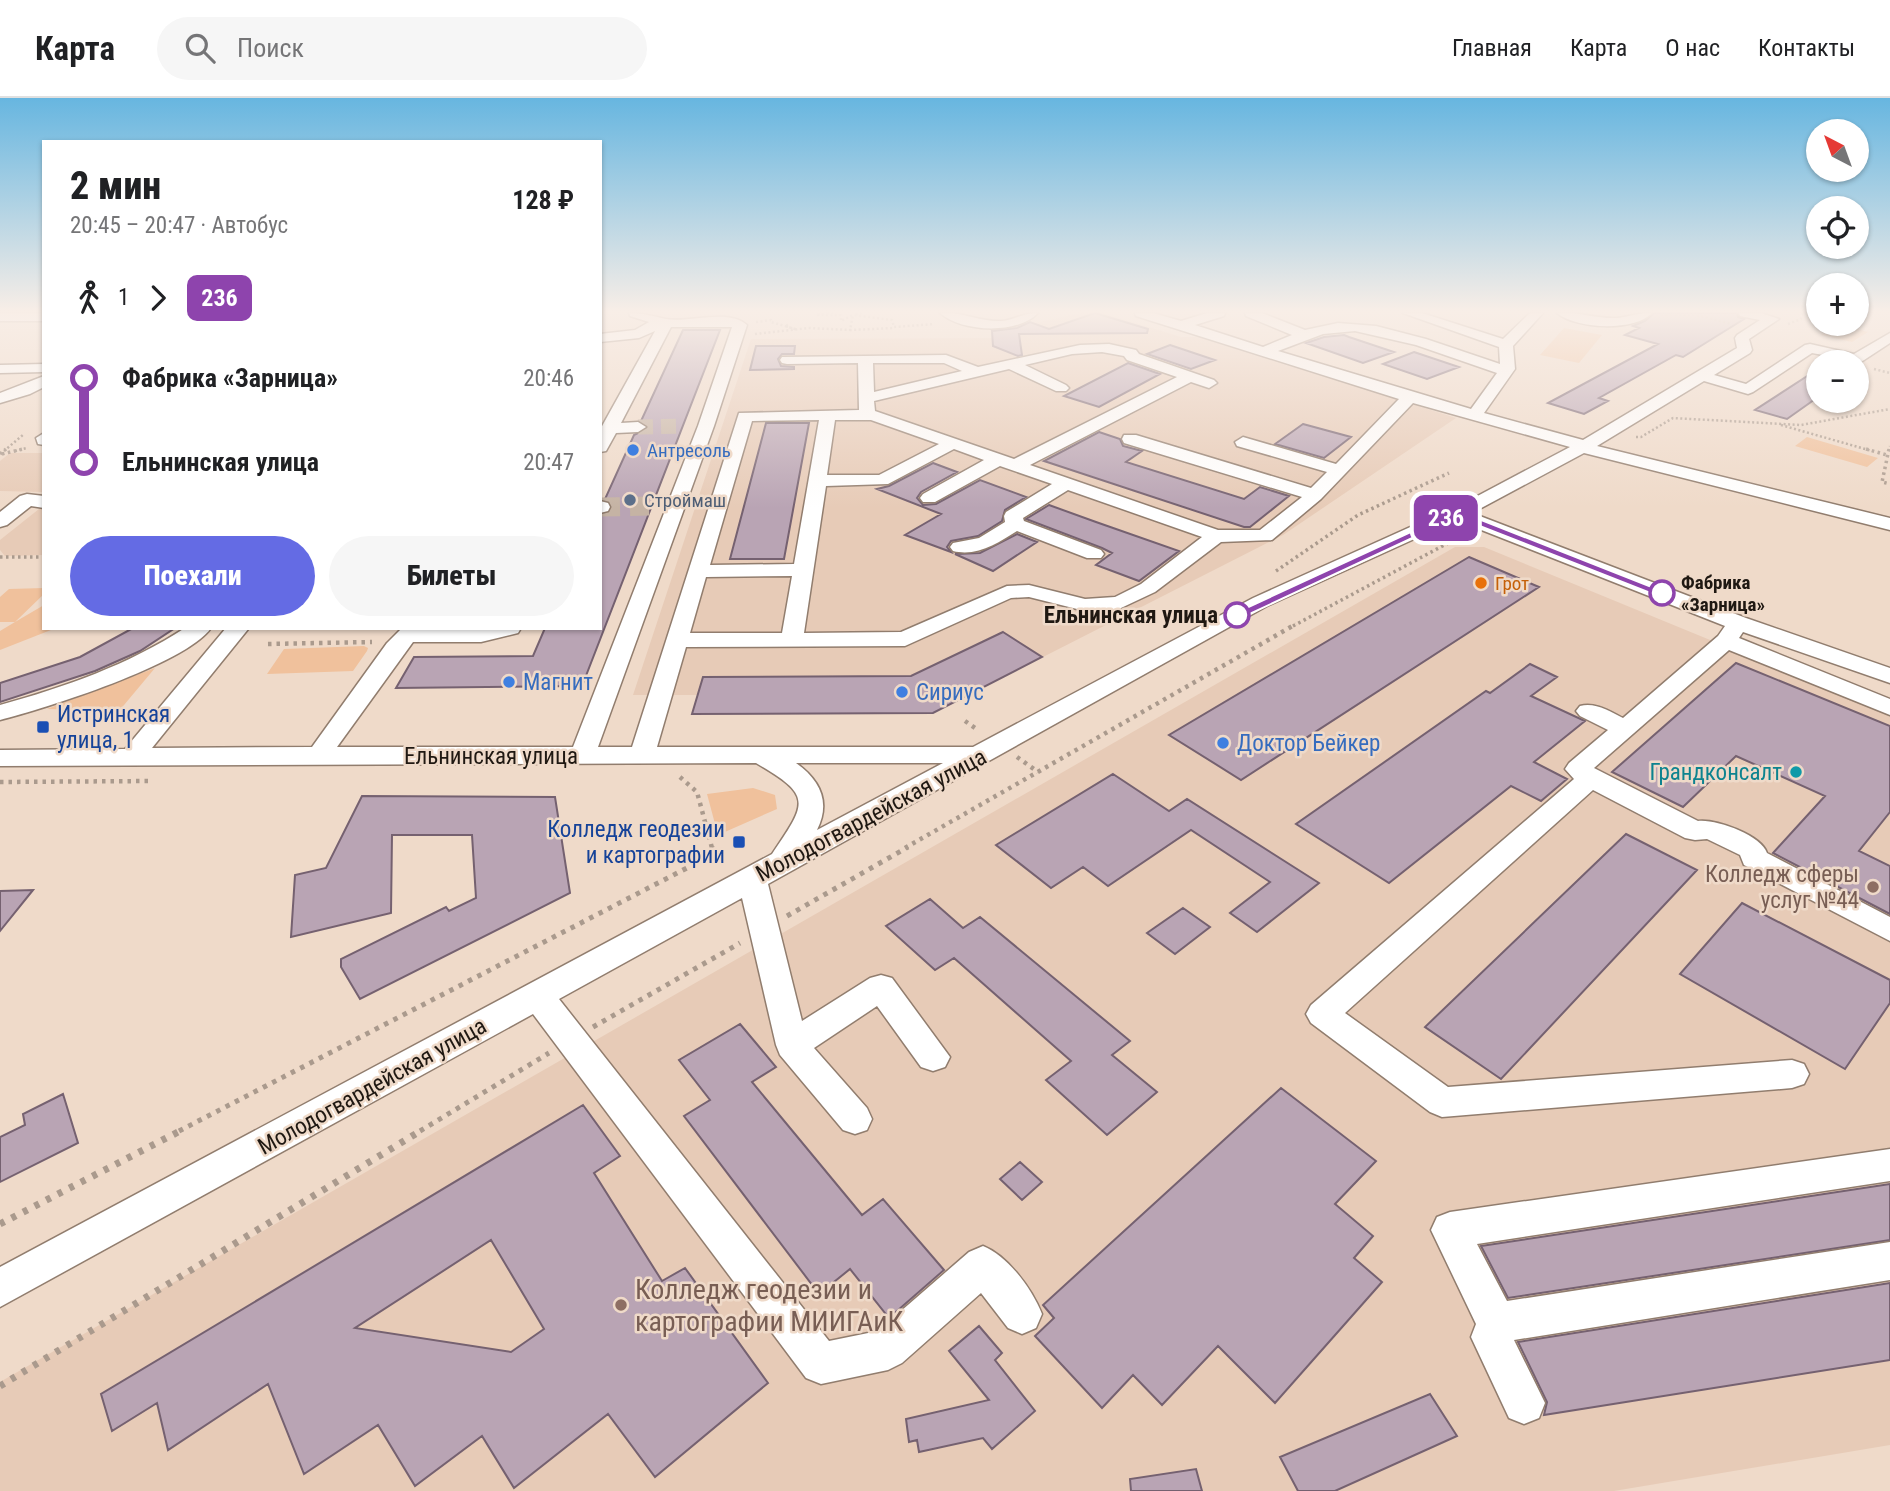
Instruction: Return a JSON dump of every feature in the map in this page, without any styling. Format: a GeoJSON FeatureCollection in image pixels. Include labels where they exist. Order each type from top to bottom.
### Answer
{"type":"FeatureCollection","features":[{"type":"Feature","properties":{"kind":"street"},"geometry":{"type":"LineString","coordinates":[[602,444],[634,378]]}},
{"type":"Feature","properties":{"kind":"street"},"geometry":{"type":"LineString","coordinates":[[866,378],[867,406]]}},
{"type":"Feature","properties":{"kind":"street"},"geometry":{"type":"LineString","coordinates":[[642,756],[745,415],[828,415],[867,406],[957,378]]}},
{"type":"Feature","properties":{"kind":"street"},"geometry":{"type":"LineString","coordinates":[[1040,378],[1061,388]]}},
{"type":"Feature","properties":{"kind":"street"},"geometry":{"type":"LineString","coordinates":[[929,498],[1187,378]]}},
{"type":"Feature","properties":{"kind":"street"},"geometry":{"type":"LineString","coordinates":[[1192,378],[1209,383]]}},
{"type":"Feature","properties":{"kind":"street"},"geometry":{"type":"LineString","coordinates":[[1350,378],[1581,446],[1890,524]]}},
{"type":"Feature","properties":{"kind":"street","name":"Молодогвардейская улица"},"geometry":{"type":"LineString","coordinates":[[0,1288],[1260,603],[1457,514],[1698,378]]}},
{"type":"Feature","properties":{"kind":"street"},"geometry":{"type":"LineString","coordinates":[[0,398],[42,383]]}},
{"type":"Feature","properties":{"kind":"street"},"geometry":{"type":"LineString","coordinates":[[867,406],[953,443],[1216,536],[1265,536],[1315,495],[1410,397]]}},
{"type":"Feature","properties":{"kind":"street"},"geometry":{"type":"LineString","coordinates":[[792,639],[828,415]]}},
{"type":"Feature","properties":{"kind":"street"},"geometry":{"type":"LineString","coordinates":[[682,426],[706,426]]}},
{"type":"Feature","properties":{"kind":"street"},"geometry":{"type":"LineString","coordinates":[[1130,439],[1315,495]]}},
{"type":"Feature","properties":{"kind":"street"},"geometry":{"type":"LineString","coordinates":[[1243,442],[1339,470]]}},
{"type":"Feature","properties":{"kind":"street"},"geometry":{"type":"LineString","coordinates":[[818,481],[882,480],[953,443]]}},
{"type":"Feature","properties":{"kind":"street"},"geometry":{"type":"LineString","coordinates":[[1015,524],[1013,516],[1066,483]]}},
{"type":"Feature","properties":{"kind":"street"},"geometry":{"type":"LineString","coordinates":[[652,506],[676,505]]}},
{"type":"Feature","properties":{"kind":"street"},"geometry":{"type":"LineString","coordinates":[[1457,514],[1732,632],[1890,708]]}},
{"type":"Feature","properties":{"kind":"street"},"geometry":{"type":"LineString","coordinates":[[960,547],[985,543],[1015,524]]}},
{"type":"Feature","properties":{"kind":"street"},"geometry":{"type":"LineString","coordinates":[[1015,524],[1094,554]]}},
{"type":"Feature","properties":{"kind":"street"},"geometry":{"type":"LineString","coordinates":[[677,640],[905,639],[1007,592],[1028,592],[1085,605],[1102,606],[1121,602],[1148,588],[1216,536]]}},
{"type":"Feature","properties":{"kind":"street"},"geometry":{"type":"LineString","coordinates":[[698,571],[803,570]]}},
{"type":"Feature","properties":{"kind":"street"},"geometry":{"type":"LineString","coordinates":[[0,713],[108,678],[139,664],[197,630]]}},
{"type":"Feature","properties":{"kind":"street"},"geometry":{"type":"LineString","coordinates":[[132,757],[236,630]]}},
{"type":"Feature","properties":{"kind":"street"},"geometry":{"type":"LineString","coordinates":[[319,755],[407,635],[481,635],[502,630]]}},
{"type":"Feature","properties":{"kind":"street"},"geometry":{"type":"LineString","coordinates":[[1732,632],[1890,676]]}},
{"type":"Feature","properties":{"kind":"street"},"geometry":{"type":"LineString","coordinates":[[1732,632],[1578,769],[1695,831],[1710,829],[1753,850],[1754,858],[1890,930]]}},
{"type":"Feature","properties":{"kind":"street"},"geometry":{"type":"LineString","coordinates":[[1588,711],[1625,728]]}},
{"type":"Feature","properties":{"kind":"street","name":"Ельнинская улица"},"geometry":{"type":"LineString","coordinates":[[0,758],[982,755]]}},
{"type":"Feature","properties":{"kind":"street"},"geometry":{"type":"LineString","coordinates":[[760,756],[785,766],[801,777],[810,789],[813,802],[798,842],[765,871]]}},
{"type":"Feature","properties":{"kind":"street"},"geometry":{"type":"LineString","coordinates":[[1591,778],[1322,1014],[1442,1101],[1792,1074]]}},
{"type":"Feature","properties":{"kind":"street"},"geometry":{"type":"LineString","coordinates":[[792,1045],[881,987],[933,1057]]}},
{"type":"Feature","properties":{"kind":"street"},"geometry":{"type":"LineString","coordinates":[[538,996],[821,1363],[888,1349],[983,1265],[1022,1314]]}},
{"type":"Feature","properties":{"kind":"street"},"geometry":{"type":"LineString","coordinates":[[1497,1323],[1450,1230],[1890,1165]]}},
{"type":"Feature","properties":{"kind":"street"},"geometry":{"type":"LineString","coordinates":[[1497,1323],[1890,1261]]}},
{"type":"Feature","properties":{"kind":"street"},"geometry":{"type":"LineString","coordinates":[[1497,1323],[1491,1337],[1524,1403]]}},
{"type":"Feature","properties":{"kind":"lane"},"geometry":{"type":"LineString","coordinates":[[582,756],[722,378]]}},
{"type":"Feature","properties":{"kind":"lane"},"geometry":{"type":"LineString","coordinates":[[1475,414],[1501,378]]}},
{"type":"Feature","properties":{"kind":"lane"},"geometry":{"type":"LineString","coordinates":[[1708,378],[1748,389],[1765,378]]}},
{"type":"Feature","properties":{"kind":"lane"},"geometry":{"type":"LineString","coordinates":[[602,404],[621,404]]}},
{"type":"Feature","properties":{"kind":"lane"},"geometry":{"type":"LineString","coordinates":[[609,428],[638,427]]}},
{"type":"Feature","properties":{"kind":"lane"},"geometry":{"type":"LineString","coordinates":[[0,521],[27,500],[42,502]]}},
{"type":"Feature","properties":{"kind":"lane"},"geometry":{"type":"LineString","coordinates":[[765,871],[764,929],[792,1045],[855,1119]]}},
{"type":"Feature","properties":{"kind":"path"},"geometry":{"type":"LineString","coordinates":[[1633,437],[1641,437],[1673,418],[1801,425],[1890,409]]}},
{"type":"Feature","properties":{"kind":"path"},"geometry":{"type":"LineString","coordinates":[[1770,422],[1887,455]]}},
{"type":"Feature","properties":{"kind":"path"},"geometry":{"type":"LineString","coordinates":[[0,454],[40,442]]}},
{"type":"Feature","properties":{"kind":"path"},"geometry":{"type":"LineString","coordinates":[[1890,446],[1881,482],[1890,484]]}},
{"type":"Feature","properties":{"kind":"path"},"geometry":{"type":"LineString","coordinates":[[1276,571],[1358,515],[1448,473]]}},
{"type":"Feature","properties":{"kind":"path"},"geometry":{"type":"LineString","coordinates":[[0,557],[42,557]]}},
{"type":"Feature","properties":{"kind":"path"},"geometry":{"type":"LineString","coordinates":[[0,1386],[572,1039],[1301,621]]}},
{"type":"Feature","properties":{"kind":"path"},"geometry":{"type":"LineString","coordinates":[[268,644],[407,635]]}},
{"type":"Feature","properties":{"kind":"path"},"geometry":{"type":"LineString","coordinates":[[0,1224],[714,854],[697,792],[684,777]]}},
{"type":"Feature","properties":{"kind":"shaded area"},"geometry":{"type":"Polygon","coordinates":[[[738,378],[1331,378],[1456,418],[1283,535],[933,713],[697,695],[633,695],[738,378]]]}},
{"type":"Feature","properties":{"kind":"shaded area"},"geometry":{"type":"Polygon","coordinates":[[[1807,437],[1878,458],[1867,467],[1795,446],[1807,437]]]}},
{"type":"Feature","properties":{"kind":"shaded area"},"geometry":{"type":"Polygon","coordinates":[[[10,453],[42,453],[42,492],[0,491],[0,461],[10,453]]]}},
{"type":"Feature","properties":{"kind":"shaded area"},"geometry":{"type":"Polygon","coordinates":[[[42,507],[42,555],[5,556],[0,550],[0,540],[42,507]]]}},
{"type":"Feature","properties":{"kind":"shaded area"},"geometry":{"type":"Polygon","coordinates":[[[1455,547],[1484,547],[1890,714],[1890,1445],[1614,1491],[0,1491],[0,1382],[1455,547]]]}},
{"type":"Feature","properties":{"kind":"shaded area"},"geometry":{"type":"Polygon","coordinates":[[[42,588],[42,596],[15,622],[0,622],[0,597],[9,589],[42,588]]]}},
{"type":"Feature","properties":{"kind":"shaded area"},"geometry":{"type":"Polygon","coordinates":[[[42,606],[42,630],[51,630],[0,650],[0,631],[42,606]]]}},
{"type":"Feature","properties":{"kind":"shaded area"},"geometry":{"type":"Polygon","coordinates":[[[368,648],[367,651],[353,671],[267,674],[284,649],[368,648]]]}},
{"type":"Feature","properties":{"kind":"shaded area"},"geometry":{"type":"Polygon","coordinates":[[[155,668],[119,711],[47,709],[155,668]]]}},
{"type":"Feature","properties":{"kind":"shaded area"},"geometry":{"type":"Polygon","coordinates":[[[753,788],[775,795],[777,809],[718,835],[707,794],[753,788]]]}},
{"type":"Feature","properties":{"kind":"building"},"geometry":{"type":"Polygon","coordinates":[[[661,378],[701,378],[582,686],[396,688],[414,657],[533,656],[544,630],[602,630],[602,515],[609,514],[612,508],[610,502],[605,499],[634,435],[648,428],[641,421],[661,378]]]}},
{"type":"Feature","properties":{"kind":"building"},"geometry":{"type":"Polygon","coordinates":[[[1099,378],[1153,378],[1099,407],[1064,396],[1099,378]]]}},
{"type":"Feature","properties":{"kind":"building"},"geometry":{"type":"Polygon","coordinates":[[[1595,378],[1635,378],[1599,398],[1608,401],[1584,414],[1548,403],[1595,378]]]}},
{"type":"Feature","properties":{"kind":"building"},"geometry":{"type":"Polygon","coordinates":[[[1806,378],[1806,406],[1787,419],[1755,410],[1806,378]]]}},
{"type":"Feature","properties":{"kind":"building"},"geometry":{"type":"Polygon","coordinates":[[[766,423],[809,423],[784,559],[730,559],[766,423]]]}},
{"type":"Feature","properties":{"kind":"building"},"geometry":{"type":"Polygon","coordinates":[[[1303,424],[1351,437],[1324,458],[1275,444],[1303,424]]]}},
{"type":"Feature","properties":{"kind":"building"},"geometry":{"type":"Polygon","coordinates":[[[1099,432],[1120,439],[1123,446],[1142,451],[1126,462],[1244,499],[1260,487],[1289,496],[1250,527],[1244,527],[1044,461],[1099,432]]]}},
{"type":"Feature","properties":{"kind":"building"},"geometry":{"type":"Polygon","coordinates":[[[933,463],[957,472],[921,492],[917,498],[923,505],[936,504],[980,480],[1026,497],[1005,510],[1002,521],[978,536],[951,541],[947,547],[951,552],[905,535],[941,514],[877,489],[889,486],[933,463]]]}},
{"type":"Feature","properties":{"kind":"building"},"geometry":{"type":"Polygon","coordinates":[[[1049,505],[1179,551],[1139,581],[1096,565],[1112,553],[1026,519],[1049,505]]]}},
{"type":"Feature","properties":{"kind":"building"},"geometry":{"type":"Polygon","coordinates":[[[1017,534],[1037,542],[993,571],[955,554],[980,553],[1017,534]]]}},
{"type":"Feature","properties":{"kind":"building"},"geometry":{"type":"Polygon","coordinates":[[[1469,557],[1539,587],[1241,780],[1169,735],[1469,557]]]}},
{"type":"Feature","properties":{"kind":"building"},"geometry":{"type":"Polygon","coordinates":[[[129,630],[172,630],[140,651],[95,671],[0,702],[0,683],[80,657],[129,630]]]}},
{"type":"Feature","properties":{"kind":"building"},"geometry":{"type":"Polygon","coordinates":[[[1003,632],[1042,657],[933,713],[692,714],[703,677],[911,676],[1003,632]]]}},
{"type":"Feature","properties":{"kind":"building","name":"Грандконсалт"},"geometry":{"type":"Polygon","coordinates":[[[1736,663],[1890,726],[1890,812],[1859,851],[1890,866],[1890,914],[1773,853],[1825,796],[1736,756],[1683,807],[1612,772],[1736,663]]]}},
{"type":"Feature","properties":{"kind":"building"},"geometry":{"type":"Polygon","coordinates":[[[1530,664],[1557,677],[1531,696],[1585,721],[1534,762],[1567,779],[1541,801],[1511,786],[1389,883],[1296,824],[1486,691],[1490,693],[1530,664]]]}},
{"type":"Feature","properties":{"kind":"building"},"geometry":{"type":"Polygon","coordinates":[[[1113,774],[1169,811],[1187,799],[1319,883],[1257,932],[1230,913],[1270,882],[1191,830],[1108,886],[1083,867],[1051,888],[996,845],[1113,774]]]}},
{"type":"Feature","properties":{"kind":"building"},"geometry":{"type":"Polygon","coordinates":[[[362,796],[555,797],[570,893],[360,999],[341,967],[341,959],[446,907],[449,911],[476,898],[472,835],[392,835],[391,913],[291,937],[295,875],[326,868],[362,796]]]}},
{"type":"Feature","properties":{"kind":"building"},"geometry":{"type":"Polygon","coordinates":[[[1626,834],[1697,870],[1501,1079],[1425,1027],[1626,834]]]}},
{"type":"Feature","properties":{"kind":"building"},"geometry":{"type":"Polygon","coordinates":[[[33,890],[0,931],[0,891],[33,890]]]}},
{"type":"Feature","properties":{"kind":"building"},"geometry":{"type":"Polygon","coordinates":[[[930,899],[963,928],[980,917],[1130,1041],[1112,1055],[1157,1092],[1107,1135],[1046,1080],[1071,1061],[954,958],[935,970],[886,926],[930,899]]]}},
{"type":"Feature","properties":{"kind":"building"},"geometry":{"type":"Polygon","coordinates":[[[1742,903],[1890,980],[1890,1003],[1845,1069],[1680,974],[1742,903]]]}},
{"type":"Feature","properties":{"kind":"building"},"geometry":{"type":"Polygon","coordinates":[[[1183,908],[1210,927],[1175,954],[1147,933],[1183,908]]]}},
{"type":"Feature","properties":{"kind":"building"},"geometry":{"type":"Polygon","coordinates":[[[740,1024],[776,1067],[752,1082],[862,1215],[883,1199],[944,1270],[889,1318],[850,1269],[819,1294],[684,1116],[710,1100],[679,1060],[740,1024]]]}},
{"type":"Feature","properties":{"kind":"building"},"geometry":{"type":"Polygon","coordinates":[[[1281,1088],[1376,1161],[1335,1204],[1373,1236],[1354,1258],[1382,1282],[1275,1403],[1218,1346],[1162,1405],[1133,1375],[1102,1408],[1035,1336],[1054,1318],[1043,1305],[1281,1088]]]}},
{"type":"Feature","properties":{"kind":"building"},"geometry":{"type":"Polygon","coordinates":[[[63,1094],[78,1143],[0,1182],[0,1137],[25,1125],[23,1114],[63,1094]]]}},
{"type":"Feature","properties":{"kind":"building","name":"Колледж геодезии и картографии МИИГАиК"},"geometry":{"type":"Polygon","coordinates":[[[583,1105],[620,1156],[594,1173],[662,1281],[685,1268],[768,1383],[655,1477],[608,1414],[514,1488],[482,1436],[415,1486],[378,1425],[304,1474],[268,1384],[168,1450],[157,1403],[112,1431],[101,1394],[583,1105]],[[491,1240],[355,1328],[511,1352],[544,1329],[491,1240]]]}},
{"type":"Feature","properties":{"kind":"building"},"geometry":{"type":"Polygon","coordinates":[[[1020,1162],[1042,1182],[1022,1200],[1000,1179],[1020,1162]]]}},
{"type":"Feature","properties":{"kind":"building"},"geometry":{"type":"Polygon","coordinates":[[[1890,1184],[1890,1240],[1508,1298],[1481,1246],[1890,1184]]]}},
{"type":"Feature","properties":{"kind":"building"},"geometry":{"type":"Polygon","coordinates":[[[1890,1283],[1890,1360],[1544,1415],[1547,1402],[1518,1342],[1890,1283]]]}},
{"type":"Feature","properties":{"kind":"building"},"geometry":{"type":"Polygon","coordinates":[[[979,1326],[1002,1353],[995,1360],[1035,1411],[992,1449],[983,1438],[919,1452],[917,1440],[909,1442],[906,1419],[989,1400],[949,1351],[979,1326]]]}},
{"type":"Feature","properties":{"kind":"building"},"geometry":{"type":"Polygon","coordinates":[[[1430,1394],[1457,1436],[1335,1491],[1298,1491],[1280,1457],[1430,1394]]]}},
{"type":"Feature","properties":{"kind":"building"},"geometry":{"type":"Polygon","coordinates":[[[1196,1469],[1202,1491],[1131,1491],[1130,1479],[1196,1469]]]}},
{"type":"Feature","properties":{"kind":"tunnel"},"geometry":{"type":"LineString","coordinates":[[638,427],[682,426]]}},
{"type":"Feature","properties":{"kind":"tunnel"},"geometry":{"type":"LineString","coordinates":[[602,507],[652,506]]}},
{"type":"Feature","properties":{"kind":"bus line","name":"236"},"geometry":{"type":"LineString","coordinates":[[1237,615],[1457,514],[1662,593]]}},
{"type":"Feature","properties":{"kind":"place","name":"Антресоль"},"geometry":{"type":"Point","coordinates":[633,450]}},
{"type":"Feature","properties":{"kind":"place","name":"Строймаш"},"geometry":{"type":"Point","coordinates":[630,500]}},
{"type":"Feature","properties":{"kind":"place","name":"Грот"},"geometry":{"type":"Point","coordinates":[1481,583]}},
{"type":"Feature","properties":{"kind":"place","name":"Фабрика «Зарница»"},"geometry":{"type":"Point","coordinates":[1662,593]}},
{"type":"Feature","properties":{"kind":"place","name":"Ельнинская улица"},"geometry":{"type":"Point","coordinates":[1237,615]}},
{"type":"Feature","properties":{"kind":"place","name":"Магнит"},"geometry":{"type":"Point","coordinates":[509,682]}},
{"type":"Feature","properties":{"kind":"place","name":"Сириус"},"geometry":{"type":"Point","coordinates":[902,692]}},
{"type":"Feature","properties":{"kind":"place","name":"Истринская улица, 1"},"geometry":{"type":"Point","coordinates":[43,727]}},
{"type":"Feature","properties":{"kind":"place","name":"Доктор Бейкер"},"geometry":{"type":"Point","coordinates":[1223,743]}},
{"type":"Feature","properties":{"kind":"place","name":"Грандконсалт"},"geometry":{"type":"Point","coordinates":[1796,772]}},
{"type":"Feature","properties":{"kind":"place","name":"Колледж геодезии и картографии"},"geometry":{"type":"Point","coordinates":[739,842]}},
{"type":"Feature","properties":{"kind":"place","name":"Колледж сферы услуг №44"},"geometry":{"type":"Point","coordinates":[1873,887]}},
{"type":"Feature","properties":{"kind":"place","name":"Колледж геодезии и картографии МИИГАиК"},"geometry":{"type":"Point","coordinates":[621,1305]}}]}
